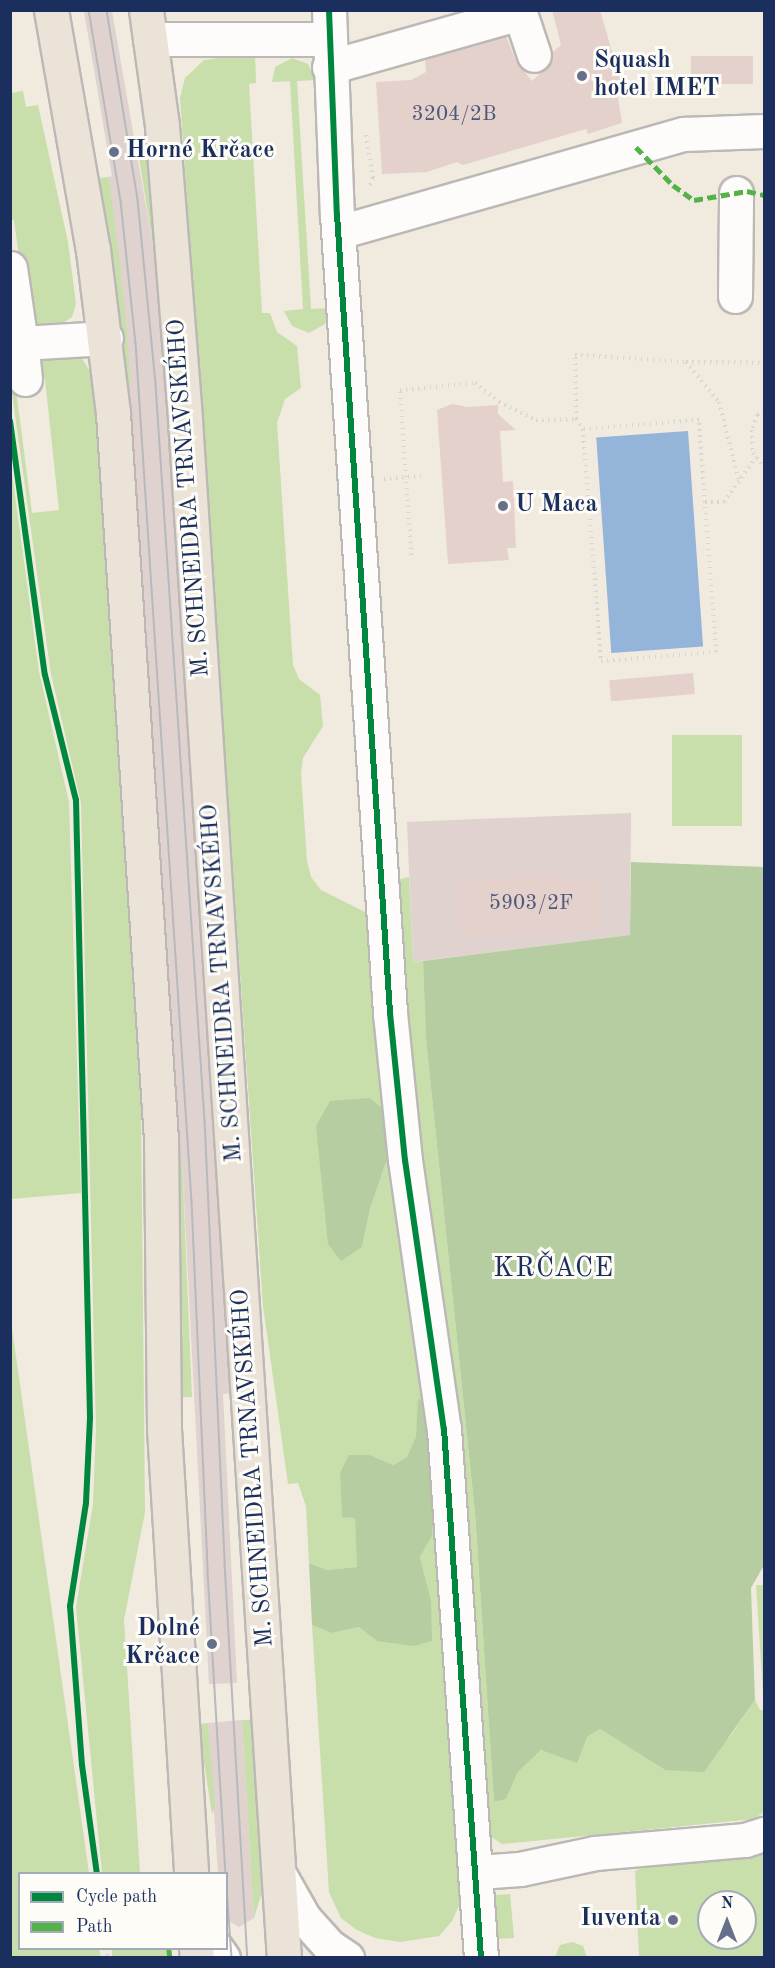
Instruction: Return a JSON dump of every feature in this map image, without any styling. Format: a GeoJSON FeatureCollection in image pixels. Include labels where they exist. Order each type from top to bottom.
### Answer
{"type":"FeatureCollection","features":[{"type":"Feature","properties":{"kind":"main road"},"geometry":{"type":"LineString","coordinates":[[51,10],[106,338],[158,1081],[164,1429],[191,1872]]}},
{"type":"Feature","properties":{"kind":"main road","name":"M. SCHNEIDRA TRNAVSKÉHO"},"geometry":{"type":"LineString","coordinates":[[148,25],[168,196],[186,432],[284,1958]]}},
{"type":"Feature","properties":{"kind":"street"},"geometry":{"type":"LineString","coordinates":[[148,25],[328,39],[520,13],[534,55]]}},
{"type":"Feature","properties":{"kind":"street"},"geometry":{"type":"LineString","coordinates":[[328,39],[390,1012],[405,1161],[444,1429],[478,1872],[481,1958]]}},
{"type":"Feature","properties":{"kind":"street"},"geometry":{"type":"LineString","coordinates":[[339,232],[684,134],[765,131]]}},
{"type":"Feature","properties":{"kind":"street"},"geometry":{"type":"LineString","coordinates":[[735,296],[736,193]]}},
{"type":"Feature","properties":{"kind":"street"},"geometry":{"type":"LineString","coordinates":[[10,268],[25,379]]}},
{"type":"Feature","properties":{"kind":"street"},"geometry":{"type":"LineString","coordinates":[[21,343],[106,338]]}},
{"type":"Feature","properties":{"kind":"street"},"geometry":{"type":"LineString","coordinates":[[478,1872],[520,1869],[595,1853],[745,1840],[765,1834]]}},
{"type":"Feature","properties":{"kind":"street"},"geometry":{"type":"LineString","coordinates":[[279,1874],[304,1918],[328,1946],[346,1958]]}},
{"type":"Feature","properties":{"kind":"path"},"geometry":{"type":"LineString","coordinates":[[583,429],[699,420],[716,652],[601,661],[583,429],[576,419],[575,355],[686,362],[765,363]]}},
{"type":"Feature","properties":{"kind":"path"},"geometry":{"type":"LineString","coordinates":[[686,362],[719,402],[739,481]]}},
{"type":"Feature","properties":{"kind":"path"},"geometry":{"type":"LineString","coordinates":[[411,555],[400,390],[475,383],[499,402],[536,420],[576,419]]}},
{"type":"Feature","properties":{"kind":"path"},"geometry":{"type":"LineString","coordinates":[[765,411],[757,416],[752,430],[756,457],[765,467]]}},
{"type":"Feature","properties":{"kind":"path"},"geometry":{"type":"LineString","coordinates":[[10,421],[45,675],[76,801],[90,1418],[87,1503],[70,1606],[82,1765],[97,1872]]}},
{"type":"Feature","properties":{"kind":"path"},"geometry":{"type":"LineString","coordinates":[[705,502],[724,502],[756,457]]}},
{"type":"Feature","properties":{"kind":"path"},"geometry":{"type":"LineString","coordinates":[[357,483],[424,475]]}},
{"type":"Feature","properties":{"kind":"shaded area"},"geometry":{"type":"Polygon","coordinates":[[[84,11],[112,11],[156,264],[157,261],[232,1393],[223,1394],[237,1683],[209,1684],[182,1160],[179,1159],[128,403],[127,382],[131,381],[109,177],[112,176],[84,11]]]}},
{"type":"Feature","properties":{"kind":"shaded area"},"geometry":{"type":"Polygon","coordinates":[[[631,813],[630,935],[413,962],[407,822],[631,813]]]}},
{"type":"Feature","properties":{"kind":"shaded area"},"geometry":{"type":"Polygon","coordinates":[[[242,1720],[254,1918],[239,1927],[228,1921],[228,1872],[218,1872],[208,1723],[242,1720]]]}},
{"type":"Feature","properties":{"kind":"green space"},"geometry":{"type":"Polygon","coordinates":[[[255,53],[256,83],[249,84],[262,313],[270,313],[277,332],[297,346],[301,388],[285,399],[277,423],[293,665],[299,679],[320,695],[323,726],[303,758],[301,773],[307,861],[311,877],[321,890],[367,913],[428,1400],[419,1399],[417,1437],[407,1457],[393,1465],[370,1455],[355,1518],[358,1567],[327,1570],[309,1563],[306,1506],[298,1483],[288,1484],[263,1306],[180,98],[185,78],[204,60],[255,53]],[[386,1162],[328,1244],[362,1247],[370,1209],[386,1162]]]}},
{"type":"Feature","properties":{"kind":"green space"},"geometry":{"type":"Polygon","coordinates":[[[292,58],[308,64],[315,80],[297,81],[311,309],[330,308],[325,324],[309,333],[292,326],[284,311],[303,309],[290,81],[272,82],[275,67],[292,58]]]}},
{"type":"Feature","properties":{"kind":"green space"},"geometry":{"type":"Polygon","coordinates":[[[23,91],[26,107],[38,105],[68,242],[76,304],[72,317],[58,326],[38,328],[28,321],[14,220],[11,220],[11,93],[23,91]]]}},
{"type":"Feature","properties":{"kind":"green space"},"geometry":{"type":"Polygon","coordinates":[[[148,157],[157,261],[156,265],[139,158],[148,157]]]}},
{"type":"Feature","properties":{"kind":"green space"},"geometry":{"type":"Polygon","coordinates":[[[109,177],[123,290],[131,382],[127,382],[98,178],[109,177]]]}},
{"type":"Feature","properties":{"kind":"green space"},"geometry":{"type":"Polygon","coordinates":[[[10,344],[32,513],[59,510],[45,379],[32,379],[33,366],[54,355],[81,357],[89,370],[94,396],[141,1107],[145,1512],[124,1620],[140,1872],[102,1872],[76,1607],[93,1504],[96,1429],[81,803],[51,674],[11,386],[10,344]]]}},
{"type":"Feature","properties":{"kind":"green space"},"geometry":{"type":"Polygon","coordinates":[[[11,466],[39,672],[69,802],[81,1193],[11,1199],[11,466]]]}},
{"type":"Feature","properties":{"kind":"green space"},"geometry":{"type":"Polygon","coordinates":[[[672,735],[742,735],[742,826],[672,826],[672,735]]]}},
{"type":"Feature","properties":{"kind":"green space"},"geometry":{"type":"Polygon","coordinates":[[[631,862],[764,867],[764,1565],[751,1588],[755,1700],[704,1772],[665,1770],[600,1729],[587,1737],[577,1763],[541,1750],[518,1772],[506,1799],[494,1802],[475,1513],[426,1039],[423,961],[630,935],[631,862]]]}},
{"type":"Feature","properties":{"kind":"green space"},"geometry":{"type":"Polygon","coordinates":[[[409,877],[413,962],[423,961],[426,1039],[475,1513],[494,1802],[506,1799],[518,1772],[541,1750],[587,1737],[600,1729],[665,1770],[729,1738],[755,1700],[760,1710],[764,1710],[764,1812],[754,1819],[502,1844],[487,1834],[403,1005],[396,880],[409,877]]]}},
{"type":"Feature","properties":{"kind":"green space"},"geometry":{"type":"Polygon","coordinates":[[[370,1098],[385,1111],[386,1162],[370,1209],[362,1247],[341,1261],[328,1244],[316,1126],[330,1101],[370,1098]]]}},
{"type":"Feature","properties":{"kind":"green space"},"geometry":{"type":"Polygon","coordinates":[[[179,1159],[182,1159],[192,1397],[179,1397],[179,1159]]]}},
{"type":"Feature","properties":{"kind":"green space"},"geometry":{"type":"Polygon","coordinates":[[[11,1321],[89,1872],[18,1872],[18,1950],[99,1950],[101,1957],[11,1957],[11,1321]]]}},
{"type":"Feature","properties":{"kind":"green space"},"geometry":{"type":"Polygon","coordinates":[[[418,1399],[428,1400],[437,1482],[432,1536],[420,1557],[431,1600],[432,1641],[414,1646],[377,1641],[359,1627],[332,1633],[312,1625],[309,1563],[327,1570],[357,1567],[355,1518],[342,1517],[340,1473],[349,1455],[370,1455],[393,1465],[407,1457],[416,1437],[418,1399]]]}},
{"type":"Feature","properties":{"kind":"green space"},"geometry":{"type":"Polygon","coordinates":[[[437,1482],[461,1901],[452,1921],[439,1936],[400,1942],[375,1938],[357,1930],[341,1918],[329,1892],[312,1625],[332,1633],[359,1627],[377,1641],[431,1600],[420,1557],[432,1536],[437,1482]]]}},
{"type":"Feature","properties":{"kind":"green space"},"geometry":{"type":"Polygon","coordinates":[[[756,1585],[764,1585],[764,1709],[756,1585]]]}},
{"type":"Feature","properties":{"kind":"green space"},"geometry":{"type":"Polygon","coordinates":[[[242,1720],[253,1720],[263,1889],[254,1918],[242,1720]]]}},
{"type":"Feature","properties":{"kind":"green space"},"geometry":{"type":"Polygon","coordinates":[[[208,1723],[215,1807],[212,1814],[198,1724],[208,1723]]]}},
{"type":"Feature","properties":{"kind":"green space","name":"Iuventa"},"geometry":{"type":"Polygon","coordinates":[[[764,1853],[764,1957],[639,1957],[635,1871],[654,1864],[764,1853]]]}},
{"type":"Feature","properties":{"kind":"green space"},"geometry":{"type":"Polygon","coordinates":[[[510,1894],[514,1938],[493,1939],[491,1900],[496,1895],[510,1894]]]}},
{"type":"Feature","properties":{"kind":"green space"},"geometry":{"type":"Polygon","coordinates":[[[572,1942],[583,1946],[587,1957],[555,1957],[560,1945],[572,1942]]]}},
{"type":"Feature","properties":{"kind":"green space"},"geometry":{"type":"Polygon","coordinates":[[[112,1950],[170,1950],[170,1957],[112,1957],[112,1950]]]}},
{"type":"Feature","properties":{"kind":"water"},"geometry":{"type":"Polygon","coordinates":[[[688,431],[703,646],[611,653],[596,437],[688,431]]]}},
{"type":"Feature","properties":{"kind":"building"},"geometry":{"type":"Polygon","coordinates":[[[552,10],[600,10],[621,83],[616,85],[622,123],[588,134],[586,129],[463,165],[457,162],[427,172],[382,174],[376,82],[411,80],[426,72],[425,59],[506,36],[516,61],[532,81],[548,67],[552,53],[561,45],[552,10]]]}},
{"type":"Feature","properties":{"kind":"building"},"geometry":{"type":"Polygon","coordinates":[[[691,56],[753,56],[753,84],[691,84],[691,56]]]}},
{"type":"Feature","properties":{"kind":"building"},"geometry":{"type":"Polygon","coordinates":[[[452,404],[468,407],[498,405],[498,414],[516,430],[500,431],[503,482],[513,481],[516,548],[507,548],[509,560],[448,564],[437,410],[452,404]]]}},
{"type":"Feature","properties":{"kind":"building"},"geometry":{"type":"Polygon","coordinates":[[[693,673],[695,694],[611,701],[609,680],[693,673]]]}},
{"type":"Feature","properties":{"kind":"building"},"geometry":{"type":"Polygon","coordinates":[[[562,875],[562,880],[600,878],[602,929],[461,935],[459,880],[562,875]]]}},
{"type":"Feature","properties":{"kind":"tram line"},"geometry":{"type":"LineString","coordinates":[[89,10],[121,201],[136,343],[192,1201],[208,1572],[226,1872]]}},
{"type":"Feature","properties":{"kind":"tram line"},"geometry":{"type":"LineString","coordinates":[[107,10],[138,200],[156,385],[205,1120],[225,1564],[248,1958]]}},
{"type":"Feature","properties":{"kind":"tram line"},"geometry":{"type":"LineString","coordinates":[[228,1902],[232,1958]]}},
{"type":"Feature","properties":{"kind":"marked path"},"geometry":{"type":"LineString","coordinates":[[636,147],[673,185],[694,200],[747,191],[764,195]]}},
{"type":"Feature","properties":{"kind":"marked path"},"geometry":{"type":"LineString","coordinates":[[169,1950],[170,1958]]}},
{"type":"Feature","properties":{"kind":"cycle path"},"geometry":{"type":"LineString","coordinates":[[329,10],[337,214],[390,1013],[405,1160],[444,1429],[481,1958]]}},
{"type":"Feature","properties":{"kind":"cycle path"},"geometry":{"type":"LineString","coordinates":[[10,421],[45,675],[76,800],[90,1418],[86,1503],[70,1606],[82,1765],[97,1872]]}},
{"type":"Feature","properties":{"kind":"place","name":"Squash hotel IMET"},"geometry":{"type":"Point","coordinates":[582,76]}},
{"type":"Feature","properties":{"kind":"place","name":"Horné Krčace"},"geometry":{"type":"Point","coordinates":[114,152]}},
{"type":"Feature","properties":{"kind":"place","name":"U Maca"},"geometry":{"type":"Point","coordinates":[503,506]}},
{"type":"Feature","properties":{"kind":"place","name":"Dolné Krčace"},"geometry":{"type":"Point","coordinates":[212,1644]}},
{"type":"Feature","properties":{"kind":"place","name":"Iuventa"},"geometry":{"type":"Point","coordinates":[673,1920]}},
{"type":"Feature","properties":{"kind":"district","name":"KRČACE"},"geometry":{"type":"Point","coordinates":[554,1269]}}]}
